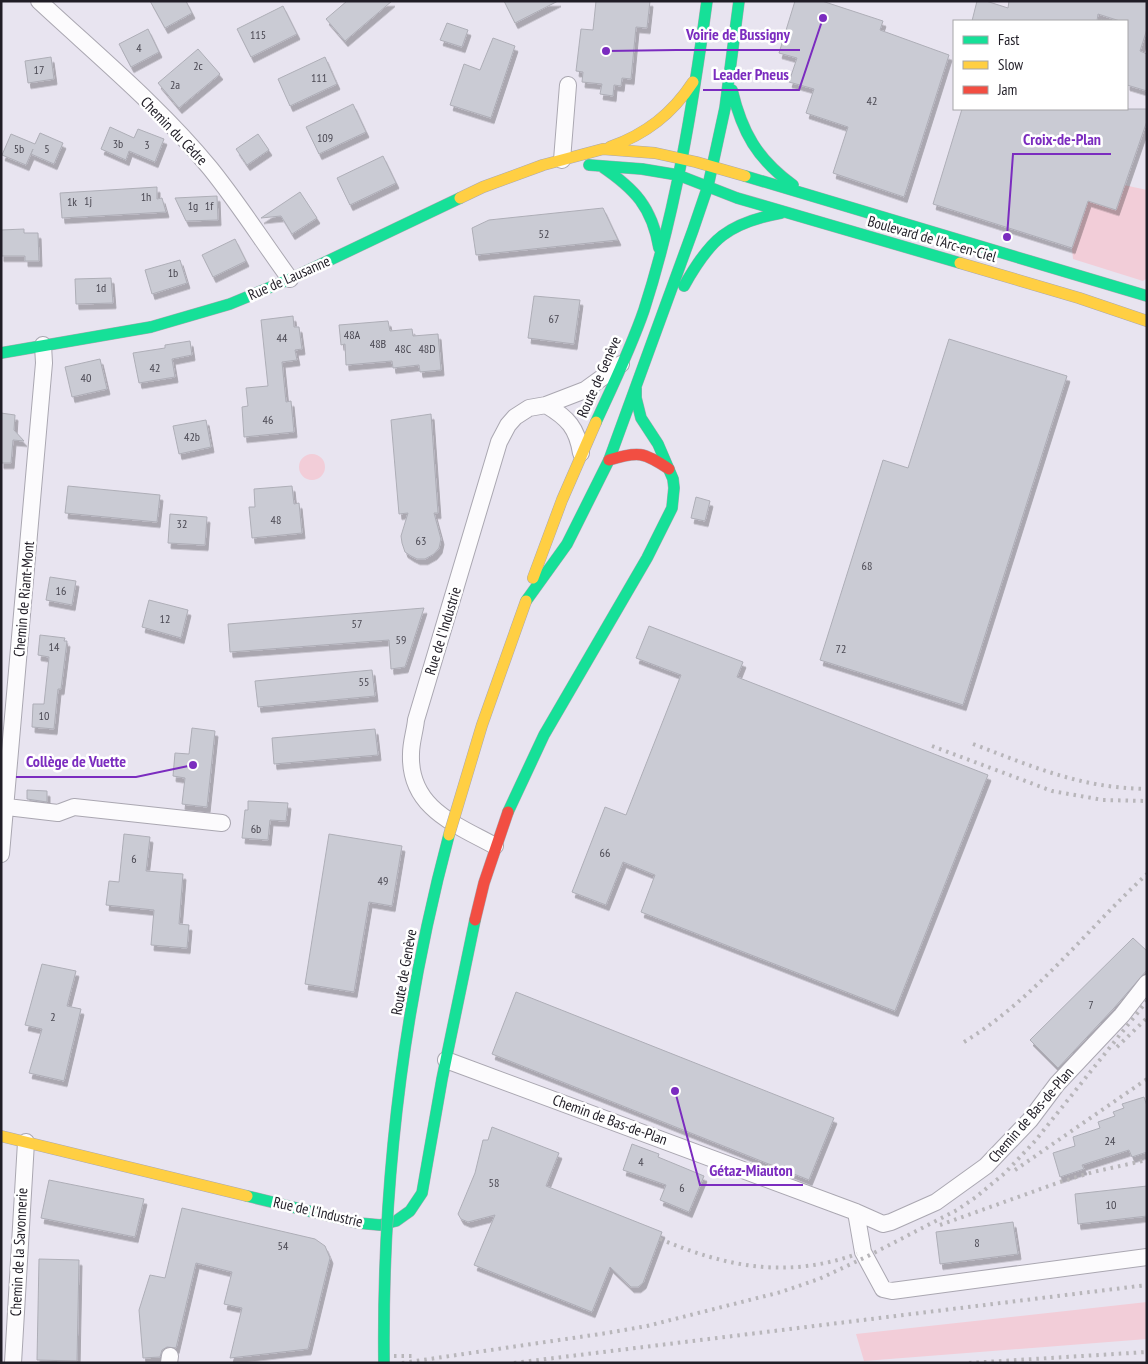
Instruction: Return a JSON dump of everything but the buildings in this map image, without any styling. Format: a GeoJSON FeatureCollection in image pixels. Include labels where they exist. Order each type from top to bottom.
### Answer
{"type":"FeatureCollection","features":[{"type":"Feature","properties":{"kind":"main road","name":"Route de Genève"},"geometry":{"type":"LineString","coordinates":[[384,1363],[385,1261],[390,1173],[405,1050],[423,945],[445,850],[473,752],[551,524],[581,453],[624,361],[658,264],[678,176],[697,75],[707,1]]}},
{"type":"Feature","properties":{"kind":"main road"},"geometry":{"type":"LineString","coordinates":[[739,1],[730,79],[740,123],[747,137],[771,168],[804,192]]}},
{"type":"Feature","properties":{"kind":"main road"},"geometry":{"type":"LineString","coordinates":[[603,149],[628,141],[651,128],[678,104],[697,75]]}},
{"type":"Feature","properties":{"kind":"main road","name":"Route de Genève"},"geometry":{"type":"LineString","coordinates":[[526,601],[567,544],[609,460],[708,186],[730,79]]}},
{"type":"Feature","properties":{"kind":"main road","name":"Rue de Lausanne"},"geometry":{"type":"LineString","coordinates":[[1,353],[152,327],[230,304],[290,279],[483,187],[543,165],[603,149],[655,153],[713,166]]}},
{"type":"Feature","properties":{"kind":"main road","name":"Rue de Lausanne"},"geometry":{"type":"LineString","coordinates":[[562,160],[575,164],[642,169],[678,176],[708,186]]}},
{"type":"Feature","properties":{"kind":"main road"},"geometry":{"type":"LineString","coordinates":[[601,166],[633,189],[644,202],[657,233],[659,248],[658,264]]}},
{"type":"Feature","properties":{"kind":"main road","name":"Boulevard de l'Arc-en-Ciel"},"geometry":{"type":"LineString","coordinates":[[713,166],[1147,296]]}},
{"type":"Feature","properties":{"kind":"main road","name":"Boulevard de l'Arc-en-Ciel"},"geometry":{"type":"LineString","coordinates":[[708,186],[737,198],[1069,296],[1147,321]]}},
{"type":"Feature","properties":{"kind":"main road"},"geometry":{"type":"LineString","coordinates":[[644,366],[692,272],[710,245],[720,236],[745,221],[786,212]]}},
{"type":"Feature","properties":{"kind":"main road","name":"Rue de l'Industrie"},"geometry":{"type":"LineString","coordinates":[[1,1136],[358,1223],[374,1225],[390,1223],[404,1218],[414,1208],[422,1193],[470,939],[484,883],[506,815],[534,752],[647,558],[672,508],[674,488],[669,470],[658,444],[641,418],[636,403],[636,388]]}},
{"type":"Feature","properties":{"kind":"main road"},"geometry":{"type":"LineString","coordinates":[[609,460],[637,452],[652,458],[669,470]]}},
{"type":"Feature","properties":{"kind":"street","name":"Chemin du Cèdre"},"geometry":{"type":"LineString","coordinates":[[39,1],[154,108],[209,167],[290,279]]}},
{"type":"Feature","properties":{"kind":"street"},"geometry":{"type":"LineString","coordinates":[[562,160],[568,85]]}},
{"type":"Feature","properties":{"kind":"street","name":"Chemin de Riant-Mont"},"geometry":{"type":"LineString","coordinates":[[1,854],[44,364],[43,345]]}},
{"type":"Feature","properties":{"kind":"street","name":"Rue de l'Industrie"},"geometry":{"type":"LineString","coordinates":[[495,846],[441,816],[431,808],[422,796],[416,785],[412,770],[411,753],[416,720],[499,442],[508,425],[516,416],[529,408],[546,405],[585,390],[624,361]]}},
{"type":"Feature","properties":{"kind":"street"},"geometry":{"type":"LineString","coordinates":[[546,405],[562,414],[569,422],[579,439],[581,453]]}},
{"type":"Feature","properties":{"kind":"street"},"geometry":{"type":"LineString","coordinates":[[6,807],[58,813],[74,807],[222,823]]}},
{"type":"Feature","properties":{"kind":"street","name":"Chemin de Bas-de-Plan"},"geometry":{"type":"LineString","coordinates":[[446,1060],[856,1212],[883,1224],[936,1202],[986,1166],[1030,1120],[1057,1084],[1122,1015],[1147,983]]}},
{"type":"Feature","properties":{"kind":"street","name":"Chemin de la Savonnerie"},"geometry":{"type":"LineString","coordinates":[[13,1363],[26,1142]]}},
{"type":"Feature","properties":{"kind":"street"},"geometry":{"type":"LineString","coordinates":[[856,1212],[863,1252],[882,1289],[892,1291],[1147,1258]]}},
{"type":"Feature","properties":{"kind":"shaded area"},"geometry":{"type":"Polygon","coordinates":[[[1124,185],[1147,190],[1147,278],[1143,281],[1073,259],[1072,248],[1088,201],[1116,209],[1124,185]]]}},
{"type":"Feature","properties":{"kind":"shaded area"},"geometry":{"type":"Polygon","coordinates":[[[312,454],[321,458],[325,467],[321,476],[312,480],[303,476],[299,467],[303,458],[312,454]]]}},
{"type":"Feature","properties":{"kind":"shaded area"},"geometry":{"type":"Polygon","coordinates":[[[1147,1302],[1147,1339],[864,1361],[856,1334],[1147,1302]]]}},
{"type":"Feature","properties":{"kind":"railway"},"geometry":{"type":"LineString","coordinates":[[973,744],[1058,775],[1100,785],[1147,789]]}},
{"type":"Feature","properties":{"kind":"railway"},"geometry":{"type":"LineString","coordinates":[[932,746],[1052,791],[1103,800],[1147,801]]}},
{"type":"Feature","properties":{"kind":"railway"},"geometry":{"type":"LineString","coordinates":[[964,1042],[990,1025],[1037,985],[1147,874]]}},
{"type":"Feature","properties":{"kind":"railway"},"geometry":{"type":"LineString","coordinates":[[402,1363],[647,1326],[781,1292],[819,1279],[866,1257],[957,1210],[1005,1173],[1035,1141],[1147,1001]]}},
{"type":"Feature","properties":{"kind":"railway"},"geometry":{"type":"LineString","coordinates":[[1117,1047],[1147,1018]]}},
{"type":"Feature","properties":{"kind":"railway"},"geometry":{"type":"LineString","coordinates":[[1015,1170],[1147,1079]]}},
{"type":"Feature","properties":{"kind":"railway"},"geometry":{"type":"LineString","coordinates":[[940,1225],[1060,1182],[1093,1172],[1147,1160]]}},
{"type":"Feature","properties":{"kind":"railway"},"geometry":{"type":"LineString","coordinates":[[660,1239],[709,1257],[733,1263],[781,1268],[831,1262],[857,1254]]}},
{"type":"Feature","properties":{"kind":"railway"},"geometry":{"type":"LineString","coordinates":[[514,1363],[1147,1285]]}},
{"type":"Feature","properties":{"kind":"railway"},"geometry":{"type":"LineString","coordinates":[[969,1363],[1147,1352]]}},
{"type":"Feature","properties":{"kind":"railway"},"geometry":{"type":"LineString","coordinates":[[394,1356],[413,1356]]}},
{"type":"Feature","properties":{"kind":"traffic: fast"},"geometry":{"type":"LineString","coordinates":[[596,422],[639,324],[655,273],[682,157],[707,1]]}},
{"type":"Feature","properties":{"kind":"traffic: fast"},"geometry":{"type":"LineString","coordinates":[[526,601],[567,544],[609,460],[693,230],[708,186],[725,108],[739,1]]}},
{"type":"Feature","properties":{"kind":"traffic: fast"},"geometry":{"type":"LineString","coordinates":[[732,90],[746,132],[753,144],[770,165],[793,185]]}},
{"type":"Feature","properties":{"kind":"traffic: fast"},"geometry":{"type":"LineString","coordinates":[[589,165],[642,169],[678,175],[737,198],[960,263]]}},
{"type":"Feature","properties":{"kind":"traffic: fast"},"geometry":{"type":"LineString","coordinates":[[601,166],[613,174],[640,200],[652,221],[659,248]]}},
{"type":"Feature","properties":{"kind":"traffic: fast"},"geometry":{"type":"LineString","coordinates":[[745,176],[1147,296]]}},
{"type":"Feature","properties":{"kind":"traffic: fast"},"geometry":{"type":"LineString","coordinates":[[1,353],[151,327],[230,304],[290,279],[460,198]]}},
{"type":"Feature","properties":{"kind":"traffic: fast"},"geometry":{"type":"LineString","coordinates":[[684,286],[703,256],[722,236],[747,222],[781,213]]}},
{"type":"Feature","properties":{"kind":"traffic: fast"},"geometry":{"type":"LineString","coordinates":[[508,812],[544,735],[647,558],[672,508],[673,479],[658,444],[641,418],[636,398],[636,388]]}},
{"type":"Feature","properties":{"kind":"traffic: fast"},"geometry":{"type":"LineString","coordinates":[[384,1363],[387,1230],[398,1097],[419,965],[449,835]]}},
{"type":"Feature","properties":{"kind":"traffic: fast"},"geometry":{"type":"LineString","coordinates":[[247,1196],[358,1223],[380,1225],[396,1221],[410,1211],[422,1193],[442,1079],[475,920]]}},
{"type":"Feature","properties":{"kind":"traffic: slow"},"geometry":{"type":"LineString","coordinates":[[610,147],[635,136],[657,122],[676,104],[693,82]]}},
{"type":"Feature","properties":{"kind":"traffic: slow"},"geometry":{"type":"LineString","coordinates":[[460,198],[483,187],[543,165],[603,149],[655,153],[745,176]]}},
{"type":"Feature","properties":{"kind":"traffic: slow"},"geometry":{"type":"LineString","coordinates":[[960,263],[1079,298],[1147,321]]}},
{"type":"Feature","properties":{"kind":"traffic: slow"},"geometry":{"type":"LineString","coordinates":[[533,578],[562,500],[596,422]]}},
{"type":"Feature","properties":{"kind":"traffic: slow"},"geometry":{"type":"LineString","coordinates":[[449,835],[482,725],[526,601]]}},
{"type":"Feature","properties":{"kind":"traffic: slow"},"geometry":{"type":"LineString","coordinates":[[1,1136],[247,1196]]}},
{"type":"Feature","properties":{"kind":"traffic: jam"},"geometry":{"type":"LineString","coordinates":[[609,460],[634,454],[647,456],[669,469]]}},
{"type":"Feature","properties":{"kind":"traffic: jam"},"geometry":{"type":"LineString","coordinates":[[475,920],[484,883],[508,812]]}},
{"type":"Feature","properties":{"kind":"place","name":"Leader Pneus"},"geometry":{"type":"Point","coordinates":[823,18]}},
{"type":"Feature","properties":{"kind":"place","name":"Voirie de Bussigny"},"geometry":{"type":"Point","coordinates":[606,51]}},
{"type":"Feature","properties":{"kind":"place","name":"Croix-de-Plan"},"geometry":{"type":"Point","coordinates":[1007,237]}},
{"type":"Feature","properties":{"kind":"place","name":"Collège de Vuette"},"geometry":{"type":"Point","coordinates":[193,765]}},
{"type":"Feature","properties":{"kind":"place","name":"Gétaz-Miauton"},"geometry":{"type":"Point","coordinates":[675,1091]}}]}
